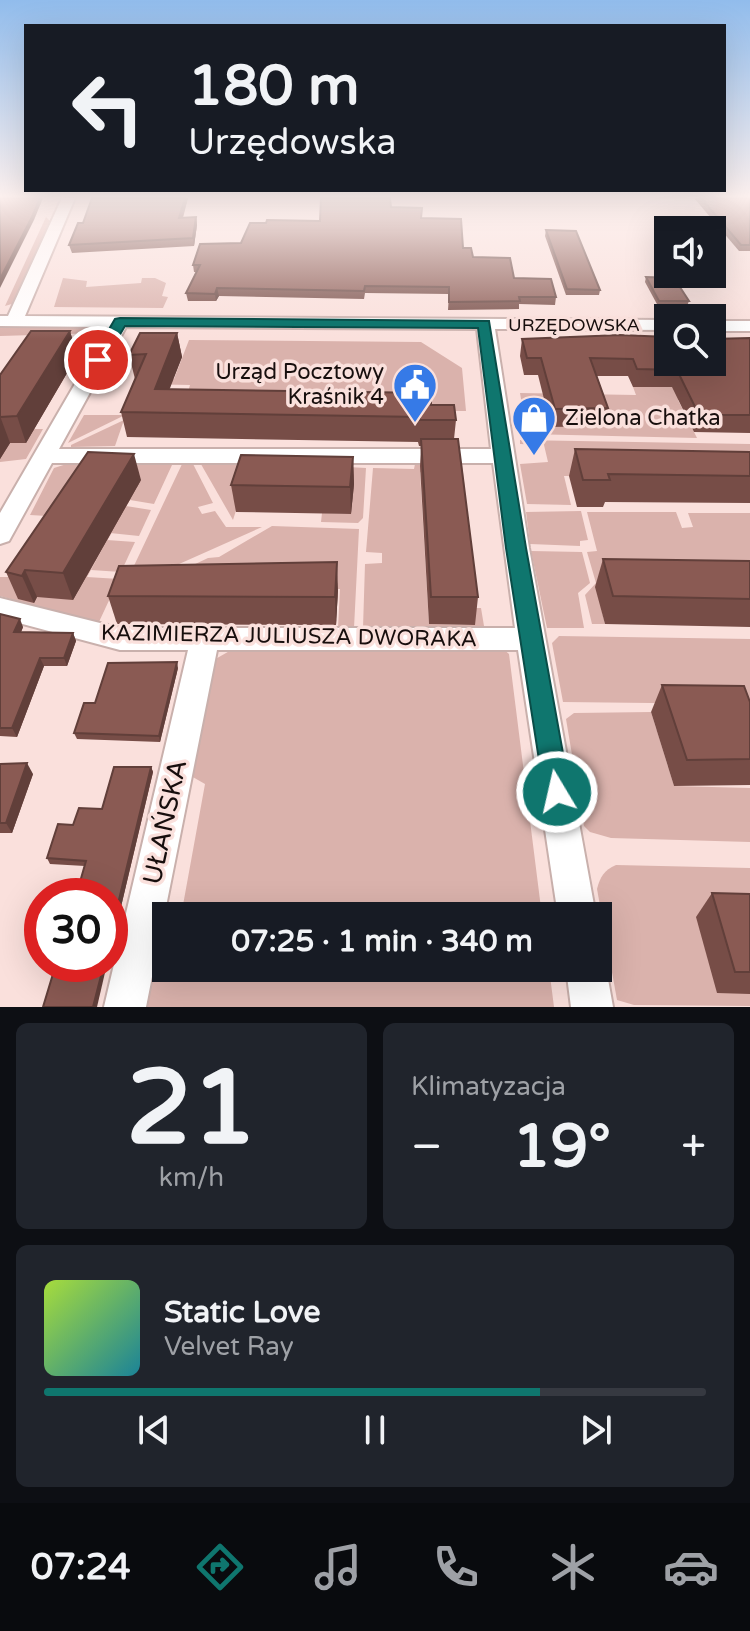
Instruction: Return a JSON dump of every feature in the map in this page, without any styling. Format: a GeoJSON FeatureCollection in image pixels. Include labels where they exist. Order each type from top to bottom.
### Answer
{"type":"FeatureCollection","features":[{"type":"Feature","properties":{"kind":"street"},"geometry":{"type":"LineString","coordinates":[[7,321],[45,245]]}},
{"type":"Feature","properties":{"kind":"street","name":"URZĘDOWSKA"},"geometry":{"type":"LineString","coordinates":[[7,321],[654,325]]}},
{"type":"Feature","properties":{"kind":"street"},"geometry":{"type":"LineString","coordinates":[[0,535],[120,322]]}},
{"type":"Feature","properties":{"kind":"street"},"geometry":{"type":"LineString","coordinates":[[485,324],[502,456],[575,902]]}},
{"type":"Feature","properties":{"kind":"street"},"geometry":{"type":"LineString","coordinates":[[726,326],[750,326]]}},
{"type":"Feature","properties":{"kind":"street"},"geometry":{"type":"LineString","coordinates":[[44,456],[502,456]]}},
{"type":"Feature","properties":{"kind":"street","name":"KAZIMIERZA JULIUSZA DWORAKA"},"geometry":{"type":"LineString","coordinates":[[0,608],[120,639],[533,639]]}},
{"type":"Feature","properties":{"kind":"street","name":"UŁAŃSKA"},"geometry":{"type":"LineString","coordinates":[[125,1007],[205,638]]}},
{"type":"Feature","properties":{"kind":"street"},"geometry":{"type":"LineString","coordinates":[[588,982],[592,1007]]}},
{"type":"Feature","properties":{"kind":"shaded area"},"geometry":{"type":"Polygon","coordinates":[[[33,245],[41,245],[15,303],[5,306],[33,245]]]}},
{"type":"Feature","properties":{"kind":"shaded area"},"geometry":{"type":"Polygon","coordinates":[[[63,278],[87,281],[86,287],[141,283],[142,278],[155,278],[166,283],[162,296],[168,297],[163,308],[54,307],[63,278]]]}},
{"type":"Feature","properties":{"kind":"shaded area"},"geometry":{"type":"Polygon","coordinates":[[[0,327],[91,327],[100,333],[0,336],[0,327]]]}},
{"type":"Feature","properties":{"kind":"shaded area"},"geometry":{"type":"Polygon","coordinates":[[[189,340],[421,342],[462,368],[466,411],[301,410],[187,395],[190,385],[139,384],[141,379],[174,379],[189,340]]]}},
{"type":"Feature","properties":{"kind":"shaded area"},"geometry":{"type":"Polygon","coordinates":[[[633,387],[727,387],[750,401],[678,400],[697,438],[527,434],[520,393],[636,395],[633,387]]]}},
{"type":"Feature","properties":{"kind":"shaded area"},"geometry":{"type":"Polygon","coordinates":[[[84,415],[125,415],[68,443],[84,415]]]}},
{"type":"Feature","properties":{"kind":"shaded area"},"geometry":{"type":"Polygon","coordinates":[[[124,420],[115,446],[71,447],[71,445],[124,420]]]}},
{"type":"Feature","properties":{"kind":"shaded area"},"geometry":{"type":"Polygon","coordinates":[[[34,429],[43,429],[26,459],[0,462],[0,443],[34,429]]]}},
{"type":"Feature","properties":{"kind":"shaded area"},"geometry":{"type":"Polygon","coordinates":[[[520,440],[750,444],[750,478],[564,476],[571,505],[527,504],[520,464],[548,462],[544,445],[520,444],[520,440]]]}},
{"type":"Feature","properties":{"kind":"shaded area"},"geometry":{"type":"Polygon","coordinates":[[[198,459],[366,468],[363,518],[358,523],[321,522],[322,513],[351,514],[353,484],[245,482],[233,520],[198,459]]]}},
{"type":"Feature","properties":{"kind":"shaded area"},"geometry":{"type":"Polygon","coordinates":[[[73,462],[172,465],[154,504],[130,500],[87,577],[119,579],[98,624],[0,596],[0,577],[17,577],[47,516],[30,515],[54,468],[73,462]]]}},
{"type":"Feature","properties":{"kind":"shaded area"},"geometry":{"type":"Polygon","coordinates":[[[183,462],[192,462],[213,503],[198,507],[202,514],[215,511],[226,527],[262,527],[123,589],[183,462]]]}},
{"type":"Feature","properties":{"kind":"shaded area"},"geometry":{"type":"Polygon","coordinates":[[[415,464],[462,464],[465,489],[420,472],[429,624],[474,625],[473,608],[481,608],[484,626],[363,628],[365,564],[382,563],[382,553],[366,552],[373,468],[414,469],[415,464]]]}},
{"type":"Feature","properties":{"kind":"shaded area"},"geometry":{"type":"Polygon","coordinates":[[[126,506],[151,510],[139,536],[110,533],[126,506]]]}},
{"type":"Feature","properties":{"kind":"shaded area"},"geometry":{"type":"Polygon","coordinates":[[[581,511],[588,540],[580,541],[580,546],[530,544],[526,512],[581,511]]]}},
{"type":"Feature","properties":{"kind":"shaded area"},"geometry":{"type":"Polygon","coordinates":[[[587,512],[676,512],[682,528],[693,527],[688,513],[750,513],[750,589],[596,587],[605,624],[592,624],[585,595],[596,583],[587,552],[597,551],[587,512]]]}},
{"type":"Feature","properties":{"kind":"shaded area"},"geometry":{"type":"Polygon","coordinates":[[[272,526],[359,529],[354,628],[338,628],[340,589],[138,591],[208,558],[219,557],[272,526]]]}},
{"type":"Feature","properties":{"kind":"shaded area"},"geometry":{"type":"Polygon","coordinates":[[[107,540],[135,542],[121,572],[91,570],[107,540]]]}},
{"type":"Feature","properties":{"kind":"shaded area"},"geometry":{"type":"Polygon","coordinates":[[[531,551],[582,552],[590,583],[578,593],[584,628],[547,628],[531,551]]]}},
{"type":"Feature","properties":{"kind":"shaded area"},"geometry":{"type":"Polygon","coordinates":[[[559,636],[750,639],[750,733],[738,704],[563,702],[552,643],[559,636]]]}},
{"type":"Feature","properties":{"kind":"shaded area"},"geometry":{"type":"Polygon","coordinates":[[[502,648],[509,654],[540,902],[184,902],[205,784],[191,776],[212,661],[233,649],[502,648]]]}},
{"type":"Feature","properties":{"kind":"shaded area"},"geometry":{"type":"Polygon","coordinates":[[[651,712],[674,786],[750,788],[750,842],[611,838],[590,832],[584,826],[566,719],[574,713],[651,712]]]}},
{"type":"Feature","properties":{"kind":"shaded area"},"geometry":{"type":"Polygon","coordinates":[[[616,865],[750,868],[750,1006],[634,1005],[617,1000],[612,972],[612,902],[599,902],[597,889],[608,869],[616,865]]]}},
{"type":"Feature","properties":{"kind":"shaded area"},"geometry":{"type":"Polygon","coordinates":[[[144,980],[551,982],[554,1007],[138,1007],[144,980]]]}},
{"type":"Feature","properties":{"kind":"building"},"geometry":{"type":"Polygon","coordinates":[[[0,245],[18,245],[0,279],[0,245]]]}},
{"type":"Feature","properties":{"kind":"building"},"geometry":{"type":"Polygon","coordinates":[[[200,245],[463,245],[463,248],[471,248],[473,257],[510,258],[514,278],[551,279],[556,297],[449,302],[449,287],[365,286],[364,291],[217,288],[215,294],[186,293],[200,265],[193,265],[200,245]]]}},
{"type":"Feature","properties":{"kind":"building"},"geometry":{"type":"Polygon","coordinates":[[[551,245],[582,245],[600,290],[567,289],[551,245]]]}},
{"type":"Feature","properties":{"kind":"building"},"geometry":{"type":"Polygon","coordinates":[[[646,277],[654,277],[654,288],[681,288],[689,301],[659,301],[646,277]]]}},
{"type":"Feature","properties":{"kind":"building"},"geometry":{"type":"Polygon","coordinates":[[[31,331],[70,331],[17,416],[0,417],[0,375],[31,331]]]}},
{"type":"Feature","properties":{"kind":"building"},"geometry":{"type":"Polygon","coordinates":[[[140,333],[177,333],[155,389],[431,393],[431,405],[454,405],[456,420],[121,412],[146,354],[129,355],[140,333]]]}},
{"type":"Feature","properties":{"kind":"building"},"geometry":{"type":"Polygon","coordinates":[[[654,336],[654,369],[637,369],[633,359],[590,358],[608,408],[555,409],[541,358],[527,358],[522,339],[654,336]]]}},
{"type":"Feature","properties":{"kind":"building"},"geometry":{"type":"Polygon","coordinates":[[[750,338],[750,415],[699,415],[680,376],[726,376],[726,339],[750,338]]]}},
{"type":"Feature","properties":{"kind":"building"},"geometry":{"type":"Polygon","coordinates":[[[421,439],[458,439],[478,597],[431,597],[421,439]]]}},
{"type":"Feature","properties":{"kind":"building"},"geometry":{"type":"Polygon","coordinates":[[[575,449],[750,452],[750,476],[608,474],[610,480],[583,480],[575,449]]]}},
{"type":"Feature","properties":{"kind":"building"},"geometry":{"type":"Polygon","coordinates":[[[88,452],[134,454],[63,573],[25,570],[22,576],[6,572],[88,452]]]}},
{"type":"Feature","properties":{"kind":"building"},"geometry":{"type":"Polygon","coordinates":[[[241,455],[353,457],[350,487],[231,485],[241,455]]]}},
{"type":"Feature","properties":{"kind":"building"},"geometry":{"type":"Polygon","coordinates":[[[603,559],[750,561],[750,599],[613,596],[603,559]]]}},
{"type":"Feature","properties":{"kind":"building"},"geometry":{"type":"Polygon","coordinates":[[[337,562],[335,597],[108,596],[119,566],[337,562]]]}},
{"type":"Feature","properties":{"kind":"building"},"geometry":{"type":"Polygon","coordinates":[[[0,614],[20,619],[14,632],[73,633],[64,658],[40,658],[12,728],[0,728],[0,614]]]}},
{"type":"Feature","properties":{"kind":"building"},"geometry":{"type":"Polygon","coordinates":[[[177,662],[159,736],[74,733],[84,703],[95,703],[108,663],[177,662]]]}},
{"type":"Feature","properties":{"kind":"building"},"geometry":{"type":"Polygon","coordinates":[[[662,685],[744,686],[750,702],[750,759],[687,760],[662,685]]]}},
{"type":"Feature","properties":{"kind":"building"},"geometry":{"type":"Polygon","coordinates":[[[27,763],[6,823],[0,823],[0,764],[27,763]]]}},
{"type":"Feature","properties":{"kind":"building"},"geometry":{"type":"Polygon","coordinates":[[[114,767],[151,767],[124,878],[81,878],[86,861],[47,858],[58,824],[73,825],[79,808],[102,809],[114,767]]]}},
{"type":"Feature","properties":{"kind":"building"},"geometry":{"type":"Polygon","coordinates":[[[712,893],[750,894],[750,972],[735,972],[712,893]]]}},
{"type":"Feature","properties":{"kind":"building"},"geometry":{"type":"Polygon","coordinates":[[[51,982],[99,982],[93,1007],[43,1007],[51,982]]]}},
{"type":"Feature","properties":{"kind":"place","name":"Urząd Pocztowy Kraśnik 4"},"geometry":{"type":"Point","coordinates":[415,424]}},
{"type":"Feature","properties":{"kind":"place","name":"Zielona Chatka"},"geometry":{"type":"Point","coordinates":[534,457]}},
{"type":"Feature","properties":{"kind":"route"},"geometry":{"type":"LineString","coordinates":[[98,360],[120,322],[485,324],[516,548],[557,792]]}}]}
